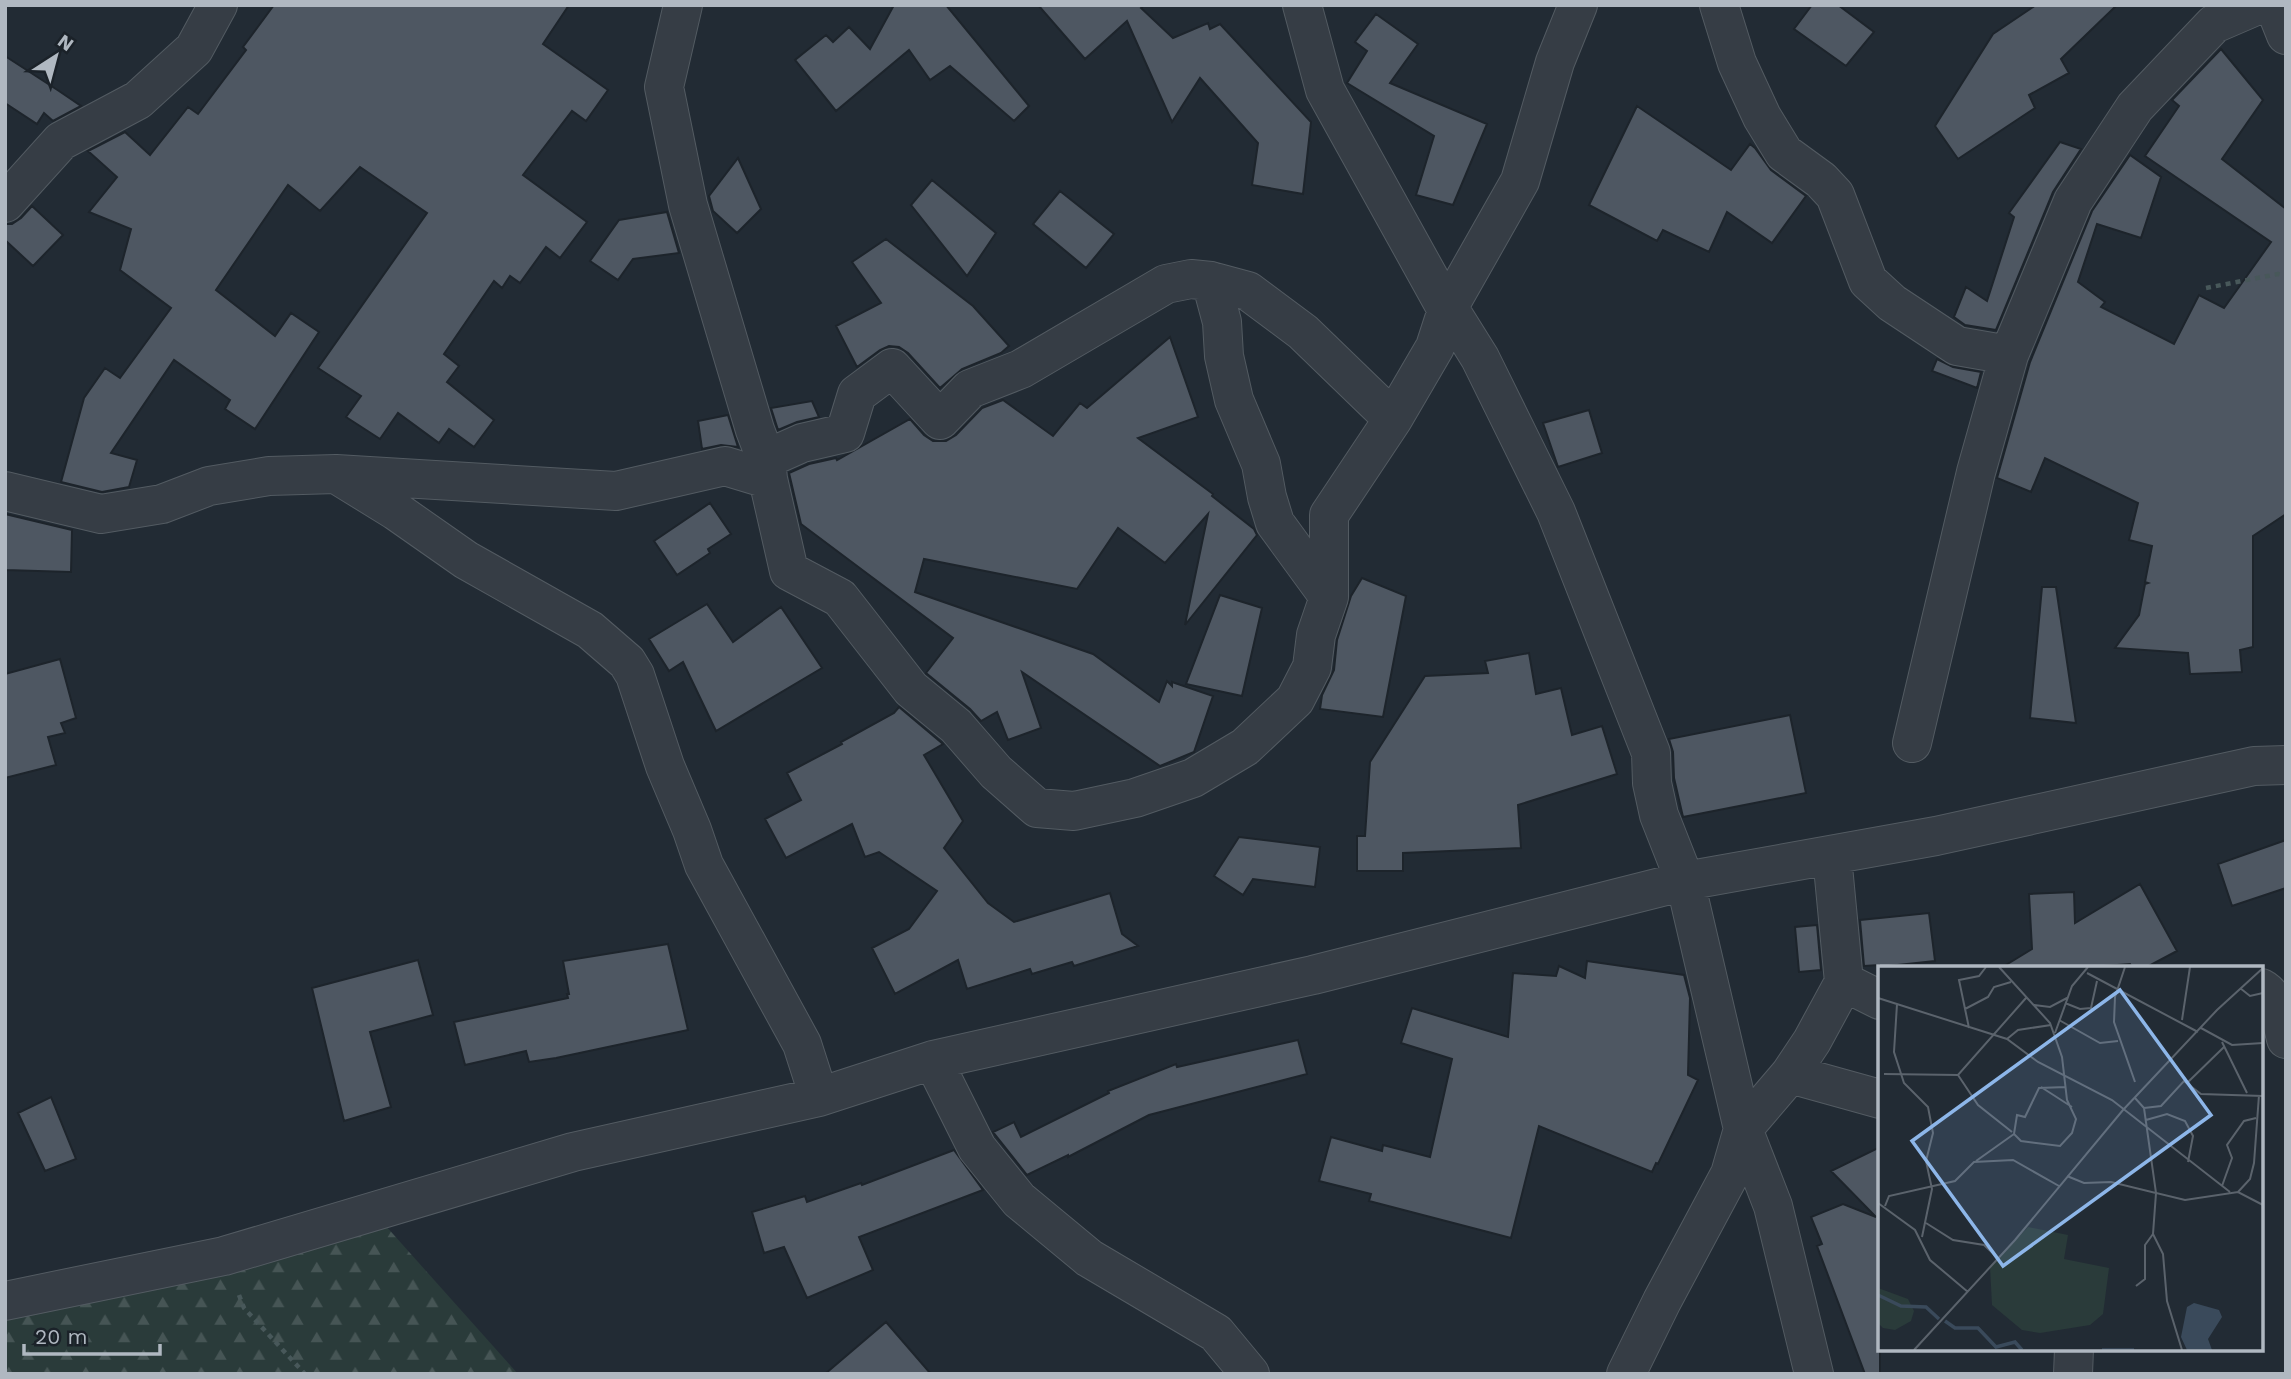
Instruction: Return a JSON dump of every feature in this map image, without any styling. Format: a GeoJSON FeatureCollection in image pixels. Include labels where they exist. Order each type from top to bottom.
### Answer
{"type":"FeatureCollection","features":[{"type":"Feature","properties":{"kind":"street"},"geometry":{"type":"LineString","coordinates":[[5,203],[61,141],[138,100],[194,49],[218,5]]}},
{"type":"Feature","properties":{"kind":"street"},"geometry":{"type":"LineString","coordinates":[[682,5],[664,88],[688,205],[767,469],[789,571],[840,598],[911,689],[956,726],[996,772],[1037,808],[1074,811],[1135,798],[1193,778],[1245,747],[1295,700],[1312,667],[1316,635],[1329,597],[1329,515],[1393,419],[1435,346],[1447,310],[1520,181],[1555,62],[1578,5]]}},
{"type":"Feature","properties":{"kind":"street"},"geometry":{"type":"LineString","coordinates":[[1302,5],[1325,90],[1447,310],[1480,358],[1556,512],[1651,753],[1652,783],[1659,815],[1685,881],[1743,1129],[1773,1206],[1814,1374]]}},
{"type":"Feature","properties":{"kind":"street"},"geometry":{"type":"LineString","coordinates":[[1719,5],[1737,62],[1762,117],[1784,153],[1821,180],[1835,195],[1868,281],[1892,303],[1957,346],[2009,355]]}},
{"type":"Feature","properties":{"kind":"street"},"geometry":{"type":"LineString","coordinates":[[1912,743],[1976,472],[2009,355],[2073,201],[2135,107],[2214,24],[2258,5]]}},
{"type":"Feature","properties":{"kind":"street"},"geometry":{"type":"LineString","coordinates":[[2274,5],[2286,35]]}},
{"type":"Feature","properties":{"kind":"street"},"geometry":{"type":"LineString","coordinates":[[5,491],[101,514],[162,504],[209,486],[269,476],[336,474],[616,491],[726,466],[767,469],[802,443],[845,433],[857,394],[892,368],[940,420],[970,388],[1021,369],[1166,284],[1191,279],[1211,281],[1248,291],[1303,332],[1393,419]]}},
{"type":"Feature","properties":{"kind":"street"},"geometry":{"type":"LineString","coordinates":[[1211,281],[1222,322],[1224,356],[1234,400],[1261,464],[1275,523],[1329,597]]}},
{"type":"Feature","properties":{"kind":"street"},"geometry":{"type":"LineString","coordinates":[[336,474],[396,511],[466,560],[590,630],[627,662],[635,675],[665,766],[704,865],[802,1044],[820,1097]]}},
{"type":"Feature","properties":{"kind":"street"},"geometry":{"type":"LineString","coordinates":[[6,1297],[224,1256],[573,1152],[820,1097],[933,1060],[1313,975],[1685,881],[1832,856],[2254,766],[2286,765]]}},
{"type":"Feature","properties":{"kind":"street"},"geometry":{"type":"LineString","coordinates":[[1626,1374],[1730,1174],[1743,1129],[1790,1074],[1812,1041],[1844,982],[1832,856]]}},
{"type":"Feature","properties":{"kind":"street"},"geometry":{"type":"LineString","coordinates":[[1844,982],[1878,999]]}},
{"type":"Feature","properties":{"kind":"street"},"geometry":{"type":"LineString","coordinates":[[2263,989],[2269,992],[2285,1030]]}},
{"type":"Feature","properties":{"kind":"street"},"geometry":{"type":"LineString","coordinates":[[933,1060],[977,1148],[1019,1200],[1089,1258],[1216,1333],[1250,1374]]}},
{"type":"Feature","properties":{"kind":"street"},"geometry":{"type":"LineString","coordinates":[[1790,1074],[1878,1098]]}},
{"type":"Feature","properties":{"kind":"street"},"geometry":{"type":"LineString","coordinates":[[2073,1374],[2074,1351]]}},
{"type":"Feature","properties":{"kind":"path"},"geometry":{"type":"LineString","coordinates":[[2206,288],[2278,274],[2286,276]]}},
{"type":"Feature","properties":{"kind":"path"},"geometry":{"type":"LineString","coordinates":[[224,1256],[244,1308],[305,1374]]}},
{"type":"Feature","properties":{"kind":"green space"},"geometry":{"type":"Polygon","coordinates":[[[385,1225],[518,1374],[5,1374],[5,1298],[385,1225]]]}},
{"type":"Feature","properties":{"kind":"building"},"geometry":{"type":"Polygon","coordinates":[[[274,5],[569,5],[543,44],[608,90],[586,121],[572,111],[523,175],[587,222],[560,258],[546,247],[520,283],[510,276],[502,288],[494,281],[444,354],[459,366],[447,382],[494,420],[474,447],[449,429],[439,443],[398,413],[380,439],[346,417],[361,396],[318,368],[427,213],[360,167],[320,211],[288,185],[216,290],[275,336],[291,313],[319,332],[255,429],[225,409],[230,400],[174,360],[111,453],[137,460],[129,487],[102,492],[61,482],[84,398],[105,368],[120,378],[171,308],[120,270],[131,229],[89,212],[117,177],[88,151],[125,132],[150,155],[188,107],[198,114],[246,50],[243,47],[274,5]]]}},
{"type":"Feature","properties":{"kind":"building"},"geometry":{"type":"Polygon","coordinates":[[[894,5],[946,5],[1029,106],[1014,121],[950,66],[930,80],[909,50],[836,111],[795,60],[826,35],[833,42],[849,27],[870,49],[894,5]]]}},
{"type":"Feature","properties":{"kind":"building"},"geometry":{"type":"Polygon","coordinates":[[[1038,5],[1144,5],[1141,8],[1173,38],[1208,23],[1210,29],[1220,24],[1311,122],[1303,194],[1252,185],[1258,143],[1200,78],[1172,122],[1127,21],[1085,59],[1038,5]]]}},
{"type":"Feature","properties":{"kind":"building"},"geometry":{"type":"Polygon","coordinates":[[[1812,5],[1838,5],[1874,32],[1846,66],[1794,29],[1812,5]]]}},
{"type":"Feature","properties":{"kind":"building"},"geometry":{"type":"Polygon","coordinates":[[[2036,5],[2117,5],[2061,59],[2069,73],[2029,95],[2035,108],[1958,159],[1935,126],[1993,34],[2036,5]]]}},
{"type":"Feature","properties":{"kind":"building"},"geometry":{"type":"Polygon","coordinates":[[[1376,14],[1418,44],[1390,83],[1487,124],[1453,205],[1416,195],[1434,136],[1347,83],[1367,51],[1355,42],[1376,14]]]}},
{"type":"Feature","properties":{"kind":"building"},"geometry":{"type":"Polygon","coordinates":[[[2221,49],[2263,100],[2222,159],[2286,209],[2286,514],[2253,536],[2253,647],[2240,650],[2242,672],[2190,674],[2188,653],[2115,648],[2139,615],[2145,584],[2148,583],[2145,582],[2152,546],[2129,540],[2138,503],[2045,458],[2031,492],[1997,478],[2030,362],[2092,211],[2130,155],[2161,177],[2141,238],[2097,224],[2078,282],[2105,302],[2101,307],[2174,344],[2199,295],[2224,308],[2271,242],[2145,156],[2179,106],[2172,100],[2221,49]]]}},
{"type":"Feature","properties":{"kind":"building"},"geometry":{"type":"Polygon","coordinates":[[[5,56],[81,106],[53,121],[44,113],[37,124],[5,103],[5,56]]]}},
{"type":"Feature","properties":{"kind":"building"},"geometry":{"type":"Polygon","coordinates":[[[1637,106],[1731,170],[1750,144],[1771,170],[1806,196],[1772,243],[1727,212],[1709,252],[1663,230],[1657,241],[1589,205],[1637,106]]]}},
{"type":"Feature","properties":{"kind":"building"},"geometry":{"type":"Polygon","coordinates":[[[2060,142],[2081,149],[2053,192],[1996,330],[1965,325],[1954,317],[1966,287],[1987,301],[2014,217],[2009,213],[2060,142]]]}},
{"type":"Feature","properties":{"kind":"building"},"geometry":{"type":"Polygon","coordinates":[[[738,158],[761,209],[737,233],[713,211],[709,196],[738,158]]]}},
{"type":"Feature","properties":{"kind":"building"},"geometry":{"type":"Polygon","coordinates":[[[932,180],[996,233],[967,276],[911,205],[932,180]]]}},
{"type":"Feature","properties":{"kind":"building"},"geometry":{"type":"Polygon","coordinates":[[[1060,191],[1114,234],[1086,268],[1033,224],[1060,191]]]}},
{"type":"Feature","properties":{"kind":"building"},"geometry":{"type":"Polygon","coordinates":[[[32,206],[63,235],[33,266],[5,240],[5,224],[12,224],[21,218],[32,206]]]}},
{"type":"Feature","properties":{"kind":"building"},"geometry":{"type":"Polygon","coordinates":[[[667,212],[679,253],[633,259],[618,280],[590,261],[619,220],[667,212]]]}},
{"type":"Feature","properties":{"kind":"building"},"geometry":{"type":"Polygon","coordinates":[[[886,239],[973,306],[1009,346],[1001,353],[962,369],[940,388],[908,353],[899,347],[889,346],[880,350],[857,367],[836,326],[881,303],[852,262],[886,239]]]}},
{"type":"Feature","properties":{"kind":"building"},"geometry":{"type":"Polygon","coordinates":[[[1170,337],[1198,417],[1138,438],[1213,494],[1212,496],[1254,529],[1257,535],[1185,625],[1208,514],[1165,563],[1118,528],[1077,589],[924,559],[915,592],[1093,654],[1159,702],[1167,681],[1172,686],[1172,682],[1213,696],[1194,752],[1160,766],[1022,672],[1041,728],[1008,740],[997,712],[981,721],[926,673],[953,638],[801,524],[789,473],[809,464],[836,458],[837,460],[910,419],[933,441],[946,441],[956,435],[982,408],[1003,400],[1053,436],[1080,403],[1087,408],[1170,337]]]}},
{"type":"Feature","properties":{"kind":"building"},"geometry":{"type":"Polygon","coordinates":[[[1937,359],[1953,367],[1981,372],[1977,388],[1932,371],[1937,359]]]}},
{"type":"Feature","properties":{"kind":"building"},"geometry":{"type":"Polygon","coordinates":[[[812,401],[819,417],[778,430],[771,408],[812,401]]]}},
{"type":"Feature","properties":{"kind":"building"},"geometry":{"type":"Polygon","coordinates":[[[1589,410],[1602,453],[1558,467],[1543,423],[1589,410]]]}},
{"type":"Feature","properties":{"kind":"building"},"geometry":{"type":"Polygon","coordinates":[[[728,415],[738,447],[721,445],[702,449],[698,421],[728,415]]]}},
{"type":"Feature","properties":{"kind":"building"},"geometry":{"type":"Polygon","coordinates":[[[710,503],[731,534],[708,549],[710,553],[677,575],[654,541],[710,503]]]}},
{"type":"Feature","properties":{"kind":"building"},"geometry":{"type":"Polygon","coordinates":[[[5,514],[72,530],[71,572],[5,570],[5,514]]]}},
{"type":"Feature","properties":{"kind":"building"},"geometry":{"type":"Polygon","coordinates":[[[1362,578],[1406,596],[1383,717],[1320,709],[1322,695],[1334,670],[1337,640],[1351,596],[1362,578]]]}},
{"type":"Feature","properties":{"kind":"building"},"geometry":{"type":"Polygon","coordinates":[[[2042,587],[2056,587],[2076,723],[2030,718],[2042,587]]]}},
{"type":"Feature","properties":{"kind":"building"},"geometry":{"type":"Polygon","coordinates":[[[1220,595],[1262,608],[1242,696],[1186,684],[1220,595]]]}},
{"type":"Feature","properties":{"kind":"building"},"geometry":{"type":"Polygon","coordinates":[[[707,604],[733,642],[781,607],[822,668],[716,731],[683,662],[669,671],[649,639],[707,604]]]}},
{"type":"Feature","properties":{"kind":"building"},"geometry":{"type":"Polygon","coordinates":[[[1529,653],[1536,694],[1561,688],[1572,735],[1602,726],[1617,774],[1518,805],[1521,848],[1403,853],[1403,871],[1357,871],[1357,836],[1365,836],[1370,762],[1425,676],[1488,673],[1485,661],[1529,653]]]}},
{"type":"Feature","properties":{"kind":"building"},"geometry":{"type":"Polygon","coordinates":[[[60,659],[76,718],[61,723],[65,733],[48,737],[56,765],[5,778],[5,674],[60,659]]]}},
{"type":"Feature","properties":{"kind":"building"},"geometry":{"type":"Polygon","coordinates":[[[899,707],[943,744],[924,755],[963,821],[944,848],[988,903],[1014,922],[1110,893],[1122,934],[1138,946],[1074,966],[1072,962],[1032,974],[1030,969],[967,989],[958,960],[895,994],[872,948],[909,929],[937,891],[879,852],[865,857],[852,824],[786,858],[765,819],[801,800],[787,773],[842,744],[841,742],[894,713],[899,707]]]}},
{"type":"Feature","properties":{"kind":"building"},"geometry":{"type":"Polygon","coordinates":[[[1790,715],[1806,793],[1683,817],[1669,739],[1790,715]]]}},
{"type":"Feature","properties":{"kind":"building"},"geometry":{"type":"Polygon","coordinates":[[[1239,837],[1320,847],[1315,887],[1253,879],[1243,895],[1214,876],[1239,837]]]}},
{"type":"Feature","properties":{"kind":"building"},"geometry":{"type":"Polygon","coordinates":[[[2286,840],[2286,888],[2232,906],[2218,864],[2286,840]]]}},
{"type":"Feature","properties":{"kind":"building"},"geometry":{"type":"Polygon","coordinates":[[[2140,884],[2177,951],[2149,966],[2004,966],[2032,949],[2029,894],[2074,892],[2075,923],[2140,884]]]}},
{"type":"Feature","properties":{"kind":"building"},"geometry":{"type":"Polygon","coordinates":[[[1929,913],[1935,961],[1864,966],[1860,920],[1929,913]]]}},
{"type":"Feature","properties":{"kind":"building"},"geometry":{"type":"Polygon","coordinates":[[[1817,925],[1821,970],[1799,972],[1795,927],[1817,925]]]}},
{"type":"Feature","properties":{"kind":"building"},"geometry":{"type":"Polygon","coordinates":[[[668,944],[688,1030],[556,1058],[529,1062],[526,1051],[465,1065],[454,1022],[568,998],[563,961],[668,944]]]}},
{"type":"Feature","properties":{"kind":"building"},"geometry":{"type":"Polygon","coordinates":[[[418,960],[433,1015],[370,1032],[391,1107],[344,1121],[312,988],[418,960]]]}},
{"type":"Feature","properties":{"kind":"building"},"geometry":{"type":"Polygon","coordinates":[[[1587,961],[1684,975],[1690,998],[1688,1075],[1698,1080],[1652,1172],[1539,1126],[1511,1238],[1369,1201],[1371,1194],[1319,1181],[1331,1137],[1382,1151],[1383,1145],[1430,1157],[1452,1059],[1401,1043],[1412,1008],[1508,1037],[1513,973],[1556,976],[1559,966],[1585,978],[1587,961]]]}},
{"type":"Feature","properties":{"kind":"building"},"geometry":{"type":"Polygon","coordinates":[[[1298,1040],[1307,1074],[1149,1115],[1027,1175],[993,1132],[1014,1122],[1021,1137],[1109,1093],[1108,1091],[1176,1064],[1177,1067],[1298,1040]]]}},
{"type":"Feature","properties":{"kind":"building"},"geometry":{"type":"Polygon","coordinates":[[[51,1097],[76,1159],[45,1171],[18,1113],[51,1097]]]}},
{"type":"Feature","properties":{"kind":"building"},"geometry":{"type":"Polygon","coordinates":[[[1878,1148],[1880,1374],[1865,1374],[1817,1246],[1822,1244],[1811,1217],[1843,1204],[1876,1217],[1831,1171],[1878,1148]]]}},
{"type":"Feature","properties":{"kind":"building"},"geometry":{"type":"Polygon","coordinates":[[[954,1150],[983,1190],[859,1237],[873,1270],[807,1298],[784,1247],[764,1253],[752,1212],[805,1196],[807,1202],[861,1183],[862,1185],[954,1150]]]}},
{"type":"Feature","properties":{"kind":"building"},"geometry":{"type":"Polygon","coordinates":[[[886,1322],[931,1374],[825,1374],[886,1322]]]}}]}
